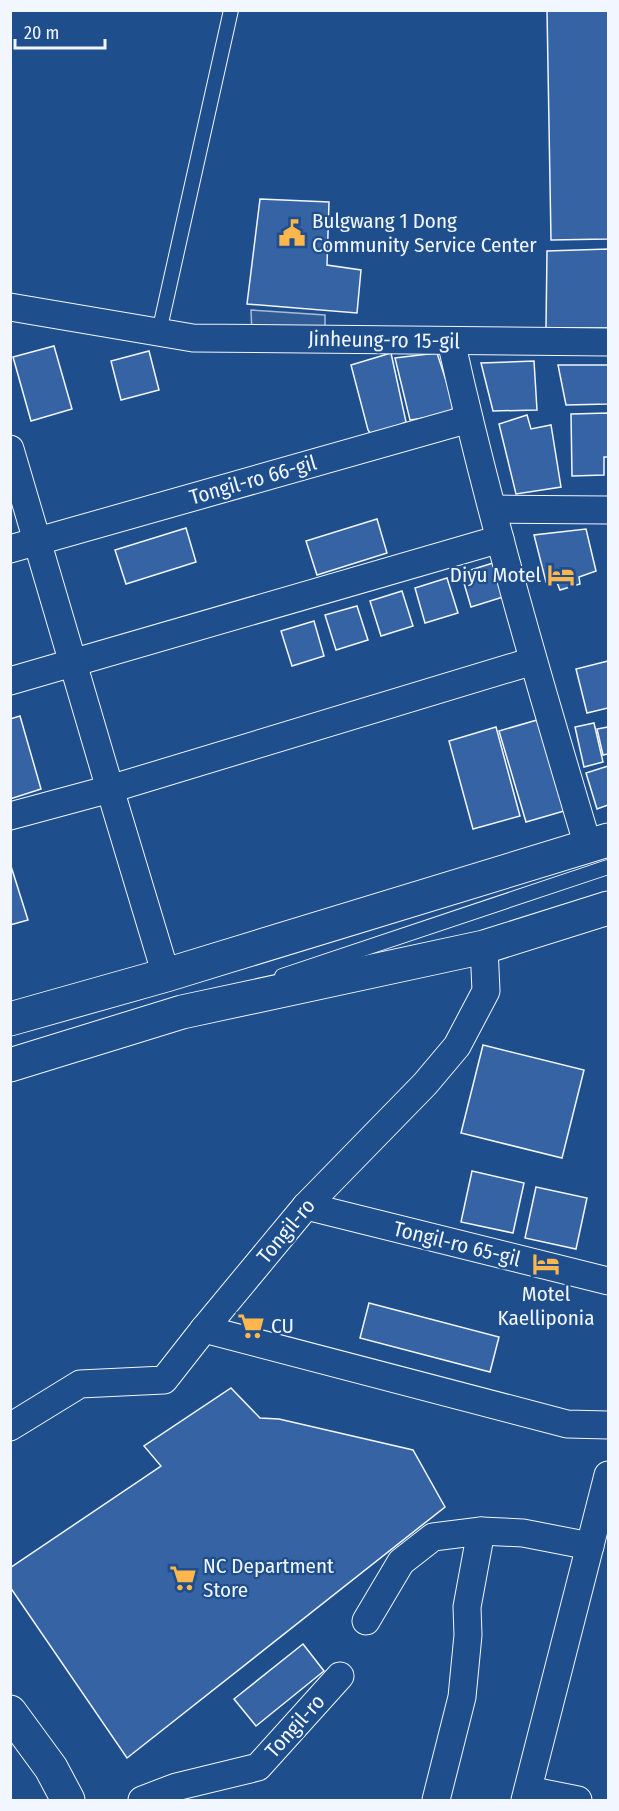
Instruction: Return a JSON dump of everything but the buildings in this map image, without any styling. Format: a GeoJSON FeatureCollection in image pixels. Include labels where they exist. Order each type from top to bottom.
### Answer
{"type":"FeatureCollection","features":[{"type":"Feature","properties":{"kind":"main road"},"geometry":{"type":"LineString","coordinates":[[10,1019],[602,851]]}},
{"type":"Feature","properties":{"kind":"main road"},"geometry":{"type":"LineString","coordinates":[[10,1065],[182,1012],[484,947],[609,908]]}},
{"type":"Feature","properties":{"kind":"main road"},"geometry":{"type":"LineString","coordinates":[[10,1712],[51,1768],[68,1800]]}},
{"type":"Feature","properties":{"kind":"street","name":"Jinheung-ro 15-gil"},"geometry":{"type":"LineString","coordinates":[[10,307],[193,338],[609,342]]}},
{"type":"Feature","properties":{"kind":"street"},"geometry":{"type":"LineString","coordinates":[[451,341],[469,419],[533,661],[602,851]]}},
{"type":"Feature","properties":{"kind":"street","name":"Tongil-ro 66-gil"},"geometry":{"type":"LineString","coordinates":[[10,549],[469,419]]}},
{"type":"Feature","properties":{"kind":"street"},"geometry":{"type":"LineString","coordinates":[[10,449],[166,975]]}},
{"type":"Feature","properties":{"kind":"street"},"geometry":{"type":"LineString","coordinates":[[493,509],[609,510]]}},
{"type":"Feature","properties":{"kind":"street"},"geometry":{"type":"LineString","coordinates":[[10,681],[500,539]]}},
{"type":"Feature","properties":{"kind":"street"},"geometry":{"type":"LineString","coordinates":[[10,816],[110,789],[533,661]]}},
{"type":"Feature","properties":{"kind":"street","name":"Tongil-ro"},"geometry":{"type":"LineString","coordinates":[[10,1427],[80,1384],[164,1380],[306,1206],[425,1084],[457,1046],[486,991],[484,947]]}},
{"type":"Feature","properties":{"kind":"street","name":"Tongil-ro 65-gil"},"geometry":{"type":"LineString","coordinates":[[306,1206],[609,1281]]}},
{"type":"Feature","properties":{"kind":"street"},"geometry":{"type":"LineString","coordinates":[[204,1329],[567,1424],[609,1425]]}},
{"type":"Feature","properties":{"kind":"street"},"geometry":{"type":"LineString","coordinates":[[578,1800],[526,1795],[609,1475]]}},
{"type":"Feature","properties":{"kind":"street"},"geometry":{"type":"LineString","coordinates":[[366,1621],[401,1563],[433,1537],[481,1531],[523,1533],[590,1546]]}},
{"type":"Feature","properties":{"kind":"street"},"geometry":{"type":"LineString","coordinates":[[436,1800],[462,1696],[468,1635],[467,1607],[481,1531]]}},
{"type":"Feature","properties":{"kind":"street","name":"Tongil-ro"},"geometry":{"type":"LineString","coordinates":[[142,1800],[187,1792],[258,1767],[340,1676]]}},
{"type":"Feature","properties":{"kind":"lane"},"geometry":{"type":"LineString","coordinates":[[159,332],[231,10]]}},
{"type":"Feature","properties":{"kind":"lane"},"geometry":{"type":"LineString","coordinates":[[182,1012],[301,969],[602,851]]}},
{"type":"Feature","properties":{"kind":"shaded area"},"geometry":{"type":"Polygon","coordinates":[[[251,310],[325,315],[325,335],[252,335],[251,310]]]}},
{"type":"Feature","properties":{"kind":"place","name":"Bulgwang 1 Dong Community Service Center"},"geometry":{"type":"Point","coordinates":[292,233]}},
{"type":"Feature","properties":{"kind":"place","name":"Diyu Motel"},"geometry":{"type":"Point","coordinates":[561,575]}},
{"type":"Feature","properties":{"kind":"place","name":"Motel Kaelliponia"},"geometry":{"type":"Point","coordinates":[546,1264]}},
{"type":"Feature","properties":{"kind":"place","name":"CU"},"geometry":{"type":"Point","coordinates":[251,1326]}},
{"type":"Feature","properties":{"kind":"place","name":"NC Department Store"},"geometry":{"type":"Point","coordinates":[183,1578]}}]}
